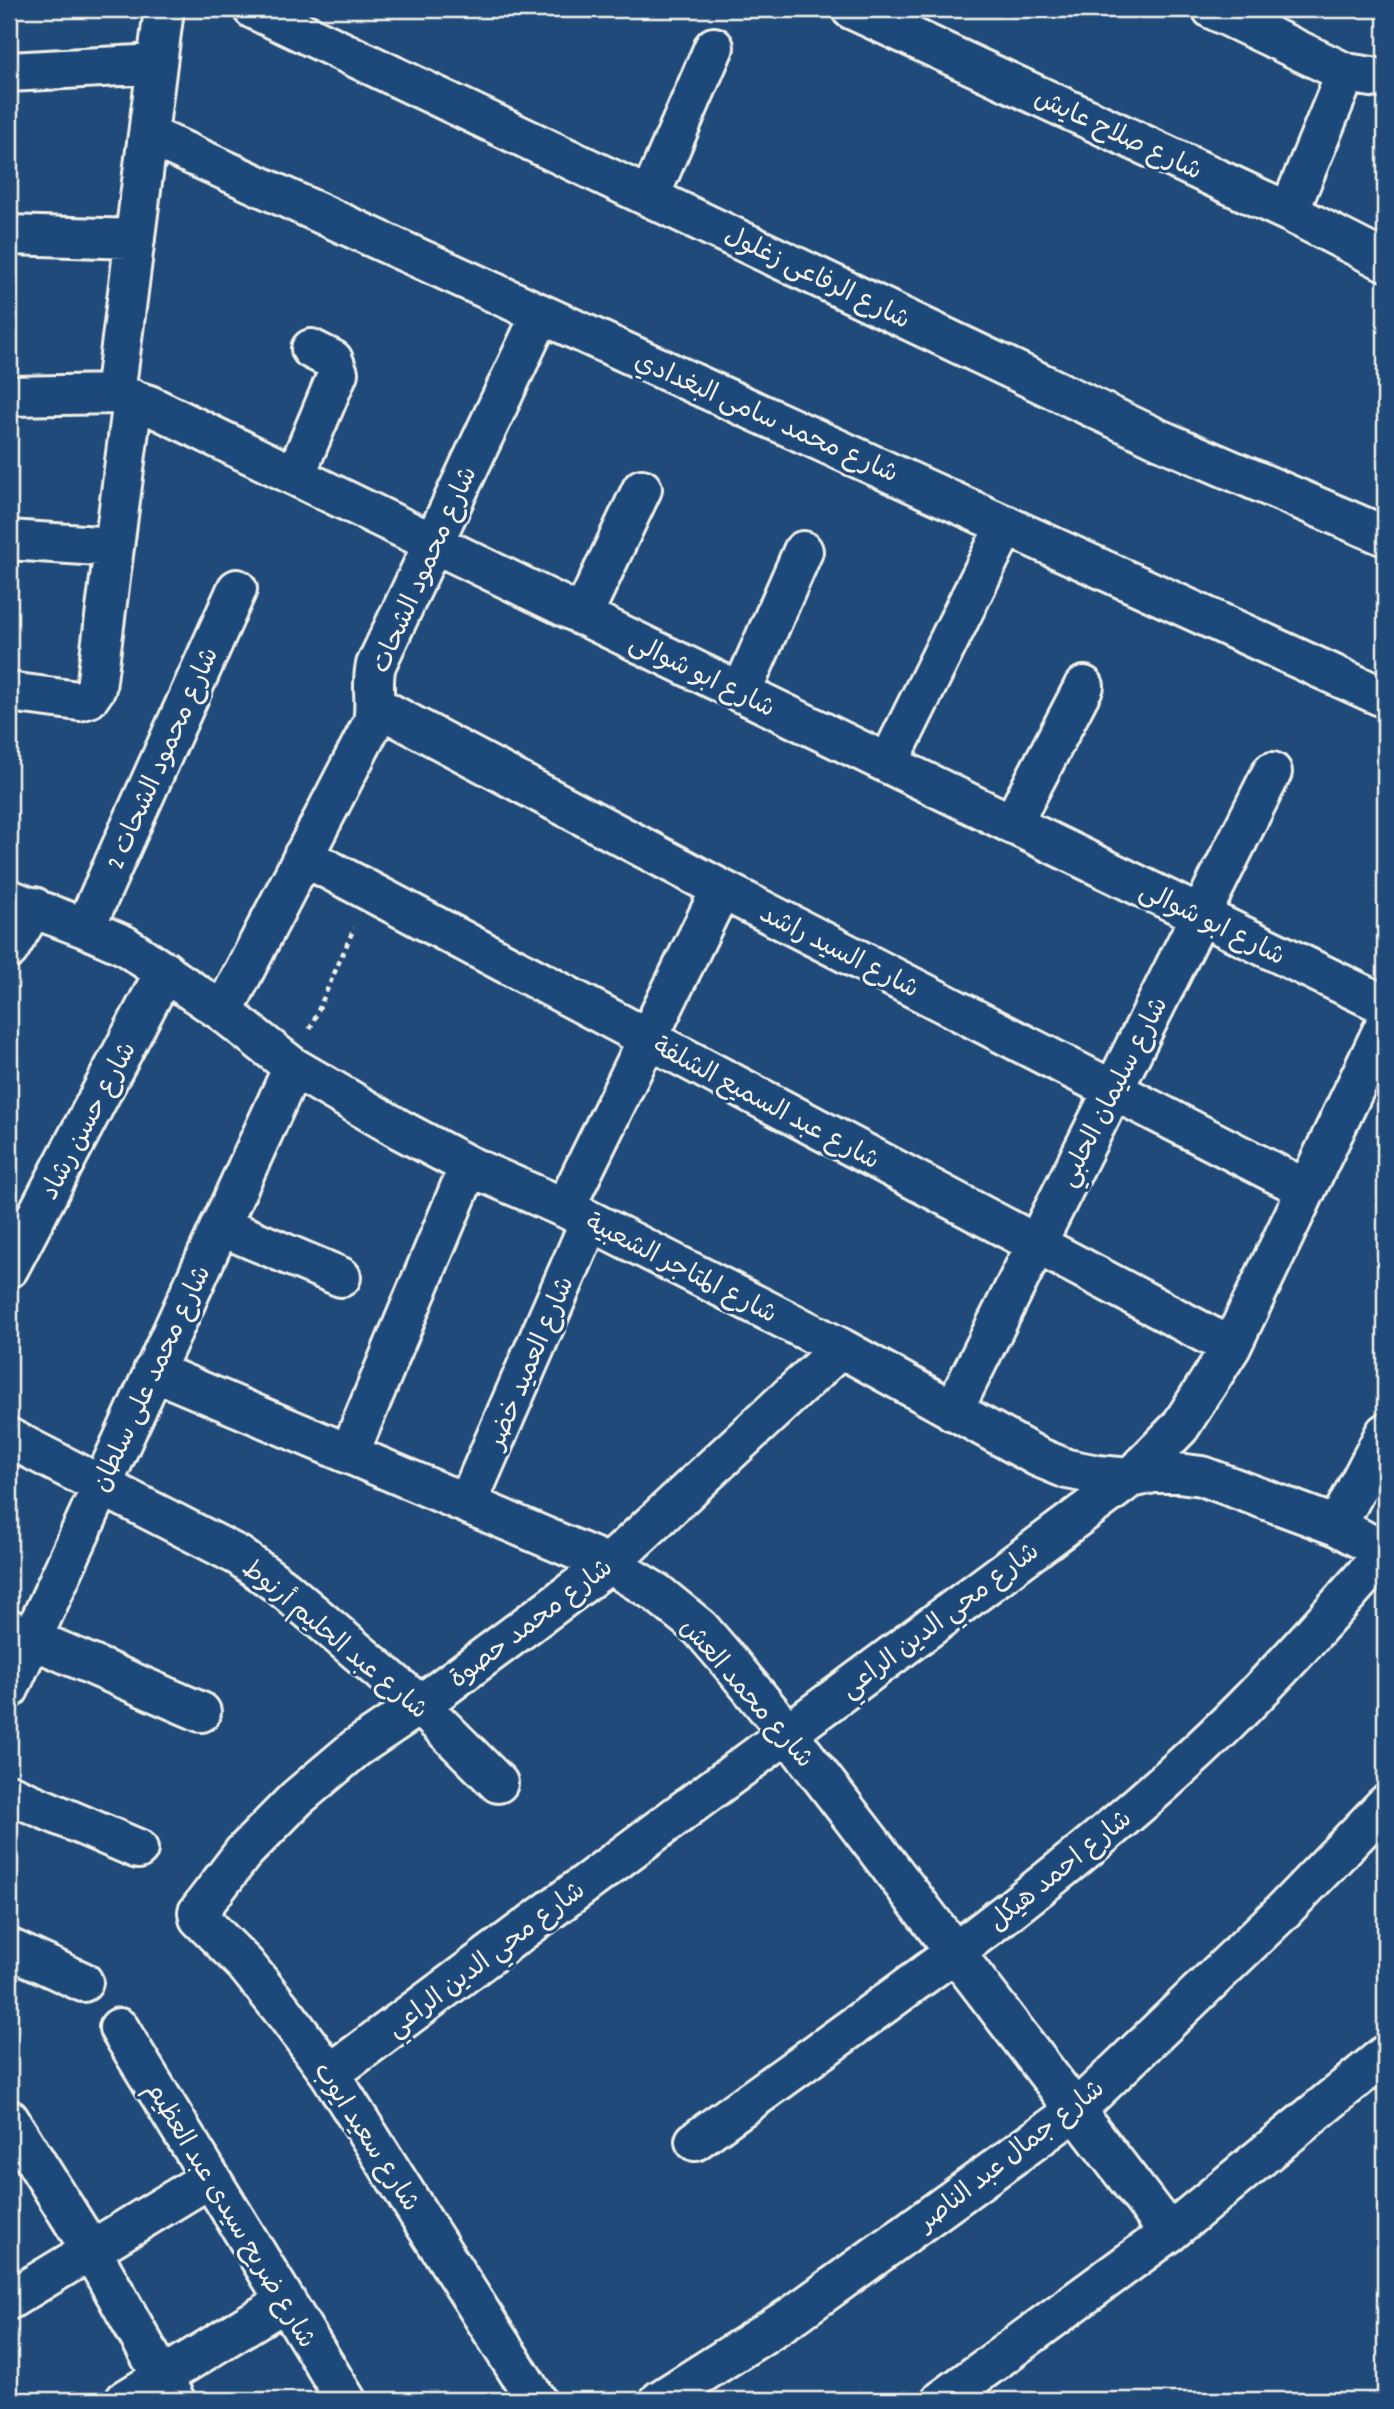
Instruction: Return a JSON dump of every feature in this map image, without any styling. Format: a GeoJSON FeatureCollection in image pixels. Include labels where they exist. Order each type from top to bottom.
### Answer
{"type":"FeatureCollection","features":[{"type":"Feature","properties":{"kind":"street"},"geometry":{"type":"LineString","coordinates":[[9,692],[79,701],[89,698],[96,688],[114,547],[135,239],[164,9]]}},
{"type":"Feature","properties":{"kind":"street","name":"شارع الرفاعى زغلول"},"geometry":{"type":"LineString","coordinates":[[253,9],[319,23],[650,196],[1161,440],[1385,536]]}},
{"type":"Feature","properties":{"kind":"street","name":"شارع صلاح عايش"},"geometry":{"type":"LineString","coordinates":[[851,9],[1289,212],[1385,261]]}},
{"type":"Feature","properties":{"kind":"street"},"geometry":{"type":"LineString","coordinates":[[1212,9],[1346,73],[1385,79]]}},
{"type":"Feature","properties":{"kind":"street"},"geometry":{"type":"LineString","coordinates":[[650,196],[714,47]]}},
{"type":"Feature","properties":{"kind":"street"},"geometry":{"type":"LineString","coordinates":[[9,72],[157,64]]}},
{"type":"Feature","properties":{"kind":"street"},"geometry":{"type":"LineString","coordinates":[[1289,212],[1346,73]]}},
{"type":"Feature","properties":{"kind":"street","name":"شارع محمد سامى البغدادي"},"geometry":{"type":"LineString","coordinates":[[148,135],[1385,698]]}},
{"type":"Feature","properties":{"kind":"street"},"geometry":{"type":"LineString","coordinates":[[9,235],[135,239]]}},
{"type":"Feature","properties":{"kind":"street","name":"شارع محمود الشحات"},"geometry":{"type":"LineString","coordinates":[[223,1012],[373,722],[376,706],[373,678],[376,665],[541,314]]}},
{"type":"Feature","properties":{"kind":"street"},"geometry":{"type":"LineString","coordinates":[[295,476],[338,373],[333,360],[311,349]]}},
{"type":"Feature","properties":{"kind":"street","name":"شارع ابو شوالى"},"geometry":{"type":"LineString","coordinates":[[9,396],[124,397],[295,476],[1385,1005]]}},
{"type":"Feature","properties":{"kind":"street"},"geometry":{"type":"LineString","coordinates":[[582,616],[642,489]]}},
{"type":"Feature","properties":{"kind":"street"},"geometry":{"type":"LineString","coordinates":[[888,764],[1006,525]]}},
{"type":"Feature","properties":{"kind":"street"},"geometry":{"type":"LineString","coordinates":[[9,540],[114,547]]}},
{"type":"Feature","properties":{"kind":"street"},"geometry":{"type":"LineString","coordinates":[[741,693],[803,551]]}},
{"type":"Feature","properties":{"kind":"street","name":"شارع محمود الشحات 2"},"geometry":{"type":"LineString","coordinates":[[85,928],[237,589]]}},
{"type":"Feature","properties":{"kind":"street"},"geometry":{"type":"LineString","coordinates":[[1012,824],[1084,686]]}},
{"type":"Feature","properties":{"kind":"street","name":"شارع السيد راشد"},"geometry":{"type":"LineString","coordinates":[[376,706],[721,889],[1306,1189]]}},
{"type":"Feature","properties":{"kind":"street","name":"شارع سليمان الحلبي"},"geometry":{"type":"LineString","coordinates":[[953,1411],[1272,772]]}},
{"type":"Feature","properties":{"kind":"street","name":"شارع عبد السميع الشلفة"},"geometry":{"type":"LineString","coordinates":[[303,856],[1231,1347]]}},
{"type":"Feature","properties":{"kind":"street","name":"شارع العميد خضر"},"geometry":{"type":"LineString","coordinates":[[467,1504],[648,1039],[721,889]]}},
{"type":"Feature","properties":{"kind":"street"},"geometry":{"type":"LineString","coordinates":[[9,949],[21,903]]}},
{"type":"Feature","properties":{"kind":"street","name":"شارع المتاجر الشعبية"},"geometry":{"type":"LineString","coordinates":[[21,903],[124,945],[223,1012],[293,1067],[401,1130],[469,1166],[578,1215],[841,1348],[1038,1457],[1067,1469],[1130,1478],[1154,1473],[1202,1476],[1337,1526],[1385,1552]]}},
{"type":"Feature","properties":{"kind":"street","name":"شارع حسن رشاد"},"geometry":{"type":"LineString","coordinates":[[9,1268],[165,971]]}},
{"type":"Feature","properties":{"kind":"street","name":"شارع محي الدين الراعي"},"geometry":{"type":"LineString","coordinates":[[330,2074],[1130,1478],[1180,1427],[1231,1347],[1385,1025]]}},
{"type":"Feature","properties":{"kind":"street","name":"شارع محمد على سلطان"},"geometry":{"type":"LineString","coordinates":[[9,1689],[20,1635],[101,1485],[293,1067]]}},
{"type":"Feature","properties":{"kind":"street"},"geometry":{"type":"LineString","coordinates":[[349,1454],[469,1166]]}},
{"type":"Feature","properties":{"kind":"street"},"geometry":{"type":"LineString","coordinates":[[220,1226],[341,1277]]}},
{"type":"Feature","properties":{"kind":"street","name":"شارع محمد حصوة"},"geometry":{"type":"LineString","coordinates":[[215,1888],[243,1853],[297,1798],[356,1748],[420,1705],[610,1564],[841,1348]]}},
{"type":"Feature","properties":{"kind":"street","name":"شارع محمد العش"},"geometry":{"type":"LineString","coordinates":[[153,1371],[610,1564],[657,1593],[700,1628],[787,1732],[1169,2233]]}},
{"type":"Feature","properties":{"kind":"street"},"geometry":{"type":"LineString","coordinates":[[1337,1526],[1385,1433]]}},
{"type":"Feature","properties":{"kind":"street","name":"شارع عبد الحليم أرنوط"},"geometry":{"type":"LineString","coordinates":[[9,1438],[239,1556],[283,1588],[420,1705],[498,1783]]}},
{"type":"Feature","properties":{"kind":"street","name":"شارع احمد هيكل"},"geometry":{"type":"LineString","coordinates":[[695,2141],[955,1952],[1072,1863],[1183,1766],[1287,1662],[1385,1552]]}},
{"type":"Feature","properties":{"kind":"street"},"geometry":{"type":"LineString","coordinates":[[20,1635],[201,1712]]}},
{"type":"Feature","properties":{"kind":"street"},"geometry":{"type":"LineString","coordinates":[[9,1794],[138,1849]]}},
{"type":"Feature","properties":{"kind":"street","name":"شارع جمال عبد الناصر"},"geometry":{"type":"LineString","coordinates":[[660,2400],[795,2314],[1075,2111],[1279,1915],[1385,1805]]}},
{"type":"Feature","properties":{"kind":"street","name":"شارع سعيد ايوب"},"geometry":{"type":"LineString","coordinates":[[215,1888],[200,1908],[199,1918],[245,1964],[330,2074],[536,2400]]}},
{"type":"Feature","properties":{"kind":"street"},"geometry":{"type":"LineString","coordinates":[[9,1948],[83,1982]]}},
{"type":"Feature","properties":{"kind":"street","name":"شارع ضريح سيدى عبد العظيم"},"geometry":{"type":"LineString","coordinates":[[119,2028],[346,2400]]}},
{"type":"Feature","properties":{"kind":"street"},"geometry":{"type":"LineString","coordinates":[[942,2400],[1169,2233],[1383,2061]]}},
{"type":"Feature","properties":{"kind":"street"},"geometry":{"type":"LineString","coordinates":[[9,2119],[91,2250],[168,2389]]}},
{"type":"Feature","properties":{"kind":"street"},"geometry":{"type":"LineString","coordinates":[[9,2300],[210,2178]]}},
{"type":"Feature","properties":{"kind":"street"},"geometry":{"type":"LineString","coordinates":[[125,2400],[168,2389],[286,2301]]}},
{"type":"Feature","properties":{"kind":"path"},"geometry":{"type":"LineString","coordinates":[[293,1067],[370,892]]}}]}
